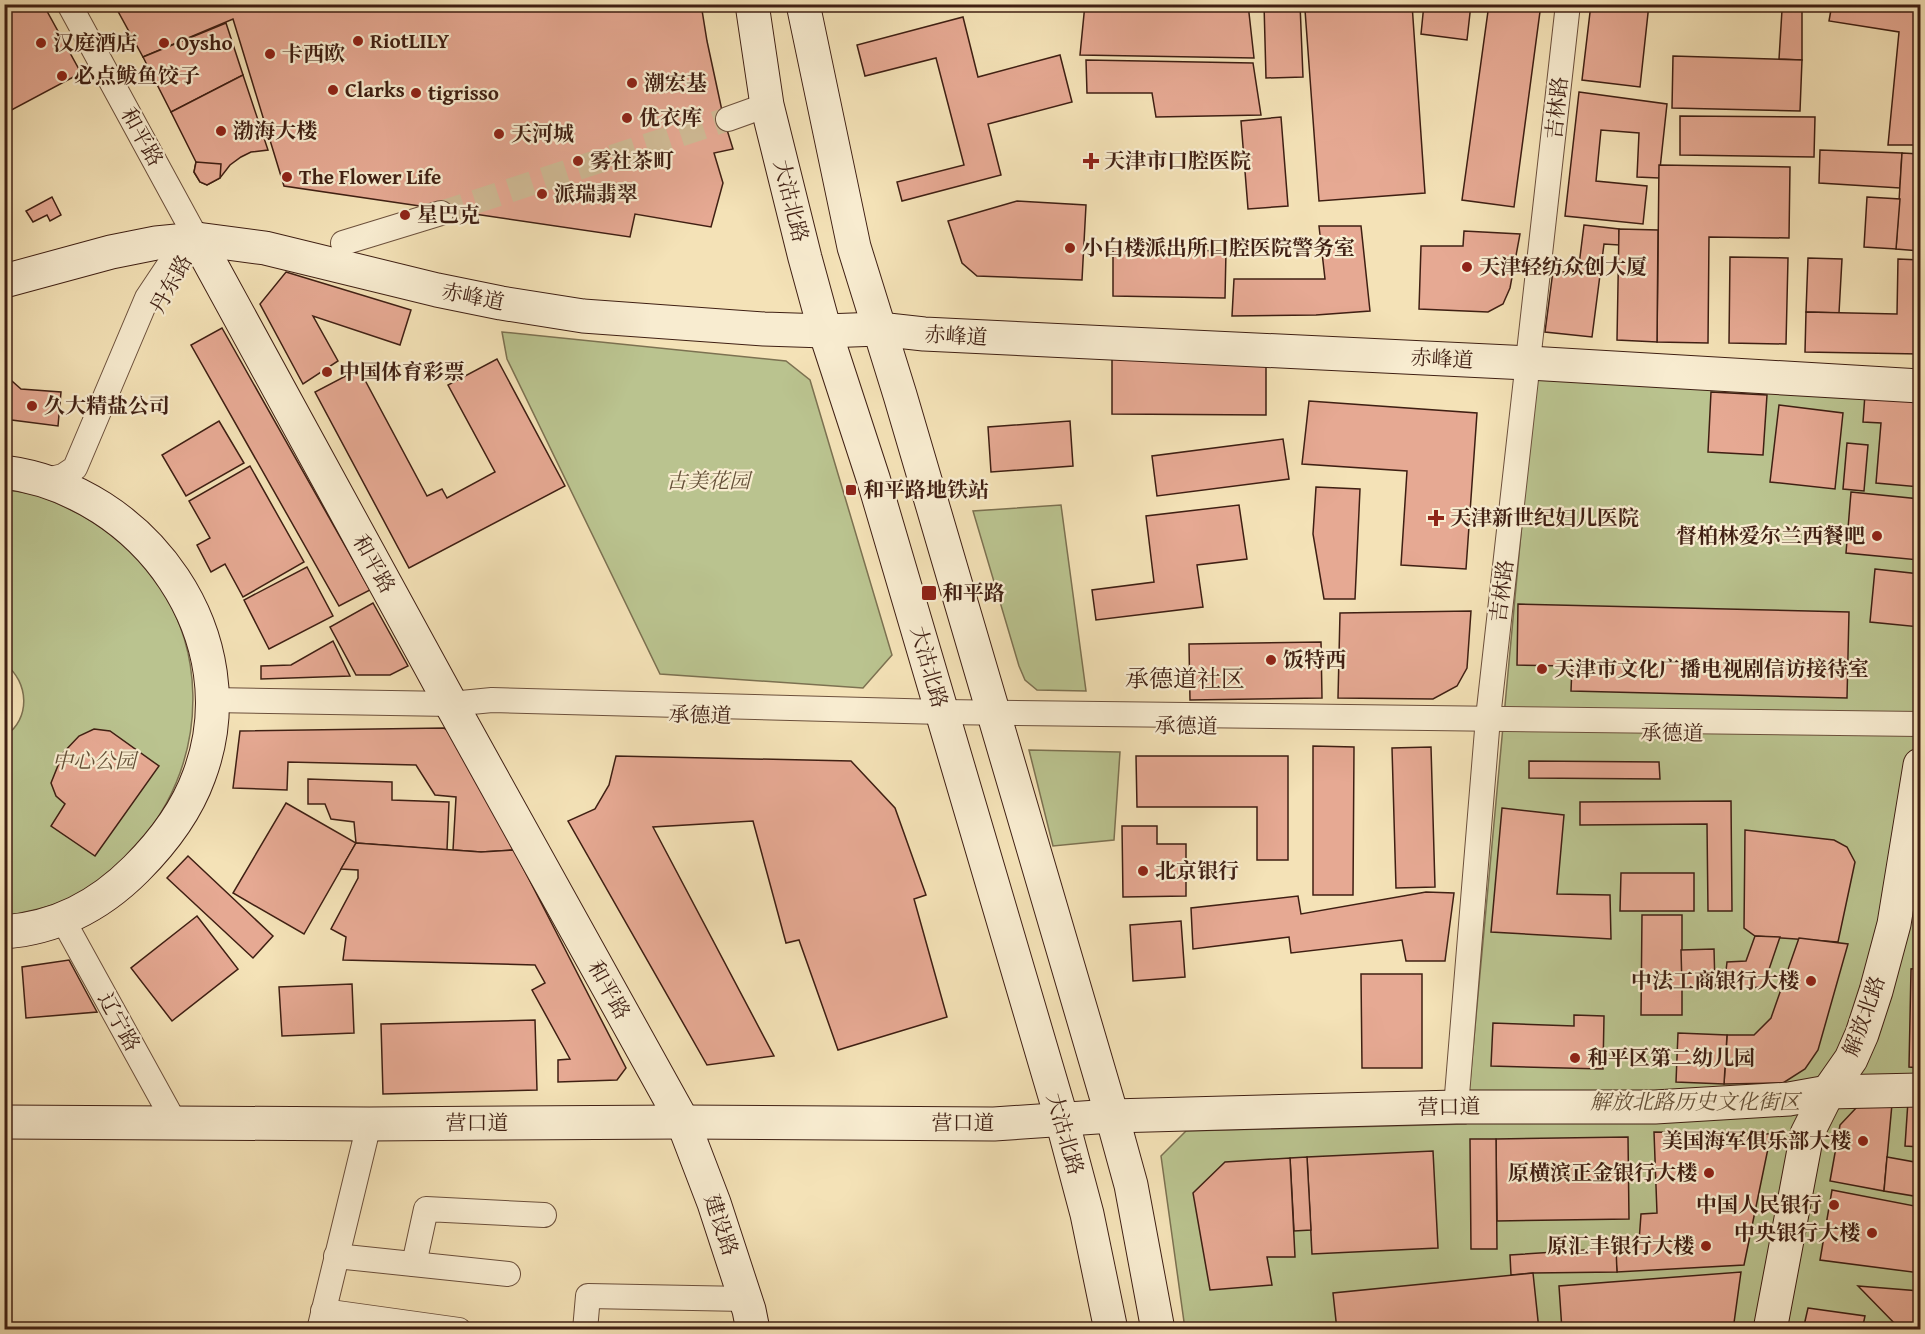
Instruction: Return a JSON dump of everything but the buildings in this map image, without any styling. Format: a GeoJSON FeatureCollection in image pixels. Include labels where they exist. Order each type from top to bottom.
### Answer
{"type":"FeatureCollection","features":[{"type":"Feature","properties":{"kind":"main road","name":"大沽北路"},"geometry":{"type":"LineString","coordinates":[[752,4],[767,105],[805,258],[825,331],[873,478],[1062,1120],[1087,1214],[1111,1329]]}},
{"type":"Feature","properties":{"kind":"main road"},"geometry":{"type":"LineString","coordinates":[[803,4],[851,234],[1112,1116],[1131,1185],[1158,1329]]}},
{"type":"Feature","properties":{"kind":"main road","name":"赤峰道"},"geometry":{"type":"LineString","coordinates":[[4,281],[111,252],[156,243],[197,239],[265,248],[437,290],[572,314],[764,329],[825,331],[879,329],[924,334],[1051,341],[1529,363],[1920,386]]}},
{"type":"Feature","properties":{"kind":"main road","name":"和平路"},"geometry":{"type":"LineString","coordinates":[[197,239],[683,1122]]}},
{"type":"Feature","properties":{"kind":"main road"},"geometry":{"type":"LineString","coordinates":[[4,472],[47,480],[91,501],[124,524],[150,547],[177,582],[200,633],[210,673],[211,700],[207,748],[200,775],[190,798],[169,832],[139,866],[117,887],[90,907],[63,920],[29,929],[4,932]]}},
{"type":"Feature","properties":{"kind":"main road","name":"解放北路"},"geometry":{"type":"LineString","coordinates":[[1770,1329],[1807,1134],[1828,1092],[1851,1059],[1862,1034],[1894,924],[1920,765]]}},
{"type":"Feature","properties":{"kind":"main road","name":"营口道"},"geometry":{"type":"LineString","coordinates":[[4,1122],[994,1124],[1112,1116],[1456,1107],[1655,1107],[1789,1099],[1828,1092],[1920,1090]]}},
{"type":"Feature","properties":{"kind":"main road","name":"建设路"},"geometry":{"type":"LineString","coordinates":[[683,1122],[714,1203],[749,1314]]}},
{"type":"Feature","properties":{"kind":"street","name":"和平路"},"geometry":{"type":"LineString","coordinates":[[69,4],[197,239]]}},
{"type":"Feature","properties":{"kind":"street","name":"吉林路"},"geometry":{"type":"LineString","coordinates":[[1456,1107],[1487,724],[1568,4]]}},
{"type":"Feature","properties":{"kind":"street"},"geometry":{"type":"LineString","coordinates":[[728,119],[767,105]]}},
{"type":"Feature","properties":{"kind":"street"},"geometry":{"type":"LineString","coordinates":[[343,243],[441,213]]}},
{"type":"Feature","properties":{"kind":"street","name":"丹东路"},"geometry":{"type":"LineString","coordinates":[[47,480],[63,476],[75,468],[147,298],[169,265],[197,239]]}},
{"type":"Feature","properties":{"kind":"street","name":"丹东路"},"geometry":{"type":"LineString","coordinates":[[91,501],[83,478],[87,462],[163,292],[197,239]]}},
{"type":"Feature","properties":{"kind":"street","name":"承德道"},"geometry":{"type":"LineString","coordinates":[[211,700],[451,704],[492,700],[995,718],[1920,726]]}},
{"type":"Feature","properties":{"kind":"street","name":"辽宁路"},"geometry":{"type":"LineString","coordinates":[[63,920],[175,1123]]}},
{"type":"Feature","properties":{"kind":"street"},"geometry":{"type":"LineString","coordinates":[[369,1124],[321,1320],[459,1329]]}},
{"type":"Feature","properties":{"kind":"street"},"geometry":{"type":"LineString","coordinates":[[414,1264],[426,1209],[544,1215]]}},
{"type":"Feature","properties":{"kind":"street"},"geometry":{"type":"LineString","coordinates":[[336,1256],[508,1274]]}},
{"type":"Feature","properties":{"kind":"street"},"geometry":{"type":"LineString","coordinates":[[585,1329],[588,1296],[749,1314]]}},
{"type":"Feature","properties":{"kind":"green space","name":"古美花园"},"geometry":{"type":"Polygon","coordinates":[[[502,332],[786,361],[810,380],[892,655],[863,688],[660,674],[507,359],[502,332]]]}},
{"type":"Feature","properties":{"kind":"green space","name":"解放北路历史文化街区"},"geometry":{"type":"Polygon","coordinates":[[[1536,372],[1920,386],[1920,1329],[1185,1329],[1161,1156],[1186,1131],[1466,1124],[1536,372]]]}},
{"type":"Feature","properties":{"kind":"green space","name":"中心公园"},"geometry":{"type":"Polygon","coordinates":[[[4,490],[32,494],[52,501],[69,509],[123,544],[161,588],[184,640],[193,695],[187,751],[166,804],[131,852],[73,897],[45,907],[5,916],[5,736],[19,720],[24,700],[19,680],[5,664],[4,490]]]}},
{"type":"Feature","properties":{"kind":"green space"},"geometry":{"type":"Polygon","coordinates":[[[1061,505],[1086,691],[1037,690],[1025,680],[973,511],[1061,505]]]}},
{"type":"Feature","properties":{"kind":"green space"},"geometry":{"type":"Polygon","coordinates":[[[1029,750],[1120,752],[1114,840],[1053,846],[1029,750]]]}},
{"type":"Feature","properties":{"kind":"tunnel"},"geometry":{"type":"LineString","coordinates":[[441,213],[728,119]]}},
{"type":"Feature","properties":{"kind":"place","name":"RiotLILY"},"geometry":{"type":"Point","coordinates":[358,41]}},
{"type":"Feature","properties":{"kind":"place","name":"汉庭酒店"},"geometry":{"type":"Point","coordinates":[41,43]}},
{"type":"Feature","properties":{"kind":"place","name":"Oysho"},"geometry":{"type":"Point","coordinates":[164,43]}},
{"type":"Feature","properties":{"kind":"place","name":"卡西欧"},"geometry":{"type":"Point","coordinates":[270,54]}},
{"type":"Feature","properties":{"kind":"place","name":"必点鲅鱼饺子"},"geometry":{"type":"Point","coordinates":[62,76]}},
{"type":"Feature","properties":{"kind":"place","name":"潮宏基"},"geometry":{"type":"Point","coordinates":[632,83]}},
{"type":"Feature","properties":{"kind":"place","name":"Clarks"},"geometry":{"type":"Point","coordinates":[333,90]}},
{"type":"Feature","properties":{"kind":"place","name":"tigrisso"},"geometry":{"type":"Point","coordinates":[416,93]}},
{"type":"Feature","properties":{"kind":"place","name":"优衣库"},"geometry":{"type":"Point","coordinates":[627,118]}},
{"type":"Feature","properties":{"kind":"place","name":"渤海大楼"},"geometry":{"type":"Point","coordinates":[221,131]}},
{"type":"Feature","properties":{"kind":"place","name":"天河城"},"geometry":{"type":"Point","coordinates":[499,134]}},
{"type":"Feature","properties":{"kind":"place","name":"雾社茶町"},"geometry":{"type":"Point","coordinates":[578,161]}},
{"type":"Feature","properties":{"kind":"place","name":"天津市口腔医院"},"geometry":{"type":"Point","coordinates":[1091,161]}},
{"type":"Feature","properties":{"kind":"place","name":"The Flower Life"},"geometry":{"type":"Point","coordinates":[287,177]}},
{"type":"Feature","properties":{"kind":"place","name":"派瑞翡翠"},"geometry":{"type":"Point","coordinates":[542,194]}},
{"type":"Feature","properties":{"kind":"place","name":"星巴克"},"geometry":{"type":"Point","coordinates":[405,215]}},
{"type":"Feature","properties":{"kind":"place","name":"小白楼派出所口腔医院警务室"},"geometry":{"type":"Point","coordinates":[1070,248]}},
{"type":"Feature","properties":{"kind":"place","name":"天津轻纺众创大厦"},"geometry":{"type":"Point","coordinates":[1467,267]}},
{"type":"Feature","properties":{"kind":"place","name":"中国体育彩票"},"geometry":{"type":"Point","coordinates":[327,372]}},
{"type":"Feature","properties":{"kind":"place","name":"久大精盐公司"},"geometry":{"type":"Point","coordinates":[32,406]}},
{"type":"Feature","properties":{"kind":"place","name":"和平路地铁站"},"geometry":{"type":"Point","coordinates":[851,490]}},
{"type":"Feature","properties":{"kind":"place","name":"天津新世纪妇儿医院"},"geometry":{"type":"Point","coordinates":[1436,518]}},
{"type":"Feature","properties":{"kind":"place","name":"督柏林爱尔兰西餐吧"},"geometry":{"type":"Point","coordinates":[1877,536]}},
{"type":"Feature","properties":{"kind":"place","name":"和平路"},"geometry":{"type":"Point","coordinates":[929,593]}},
{"type":"Feature","properties":{"kind":"place","name":"饭特西"},"geometry":{"type":"Point","coordinates":[1271,660]}},
{"type":"Feature","properties":{"kind":"place","name":"天津市文化广播电视剧信访接待室"},"geometry":{"type":"Point","coordinates":[1542,669]}},
{"type":"Feature","properties":{"kind":"place","name":"北京银行"},"geometry":{"type":"Point","coordinates":[1143,871]}},
{"type":"Feature","properties":{"kind":"place","name":"中法工商银行大楼"},"geometry":{"type":"Point","coordinates":[1811,981]}},
{"type":"Feature","properties":{"kind":"place","name":"和平区第二幼儿园"},"geometry":{"type":"Point","coordinates":[1575,1058]}},
{"type":"Feature","properties":{"kind":"place","name":"美国海军俱乐部大楼"},"geometry":{"type":"Point","coordinates":[1863,1141]}},
{"type":"Feature","properties":{"kind":"place","name":"原横滨正金银行大楼"},"geometry":{"type":"Point","coordinates":[1709,1173]}},
{"type":"Feature","properties":{"kind":"place","name":"中国人民银行"},"geometry":{"type":"Point","coordinates":[1834,1205]}},
{"type":"Feature","properties":{"kind":"place","name":"中央银行大楼"},"geometry":{"type":"Point","coordinates":[1872,1233]}},
{"type":"Feature","properties":{"kind":"place","name":"原汇丰银行大楼"},"geometry":{"type":"Point","coordinates":[1706,1246]}},
{"type":"Feature","properties":{"kind":"district","name":"承德道社区"},"geometry":{"type":"Point","coordinates":[1185,679]}}]}
